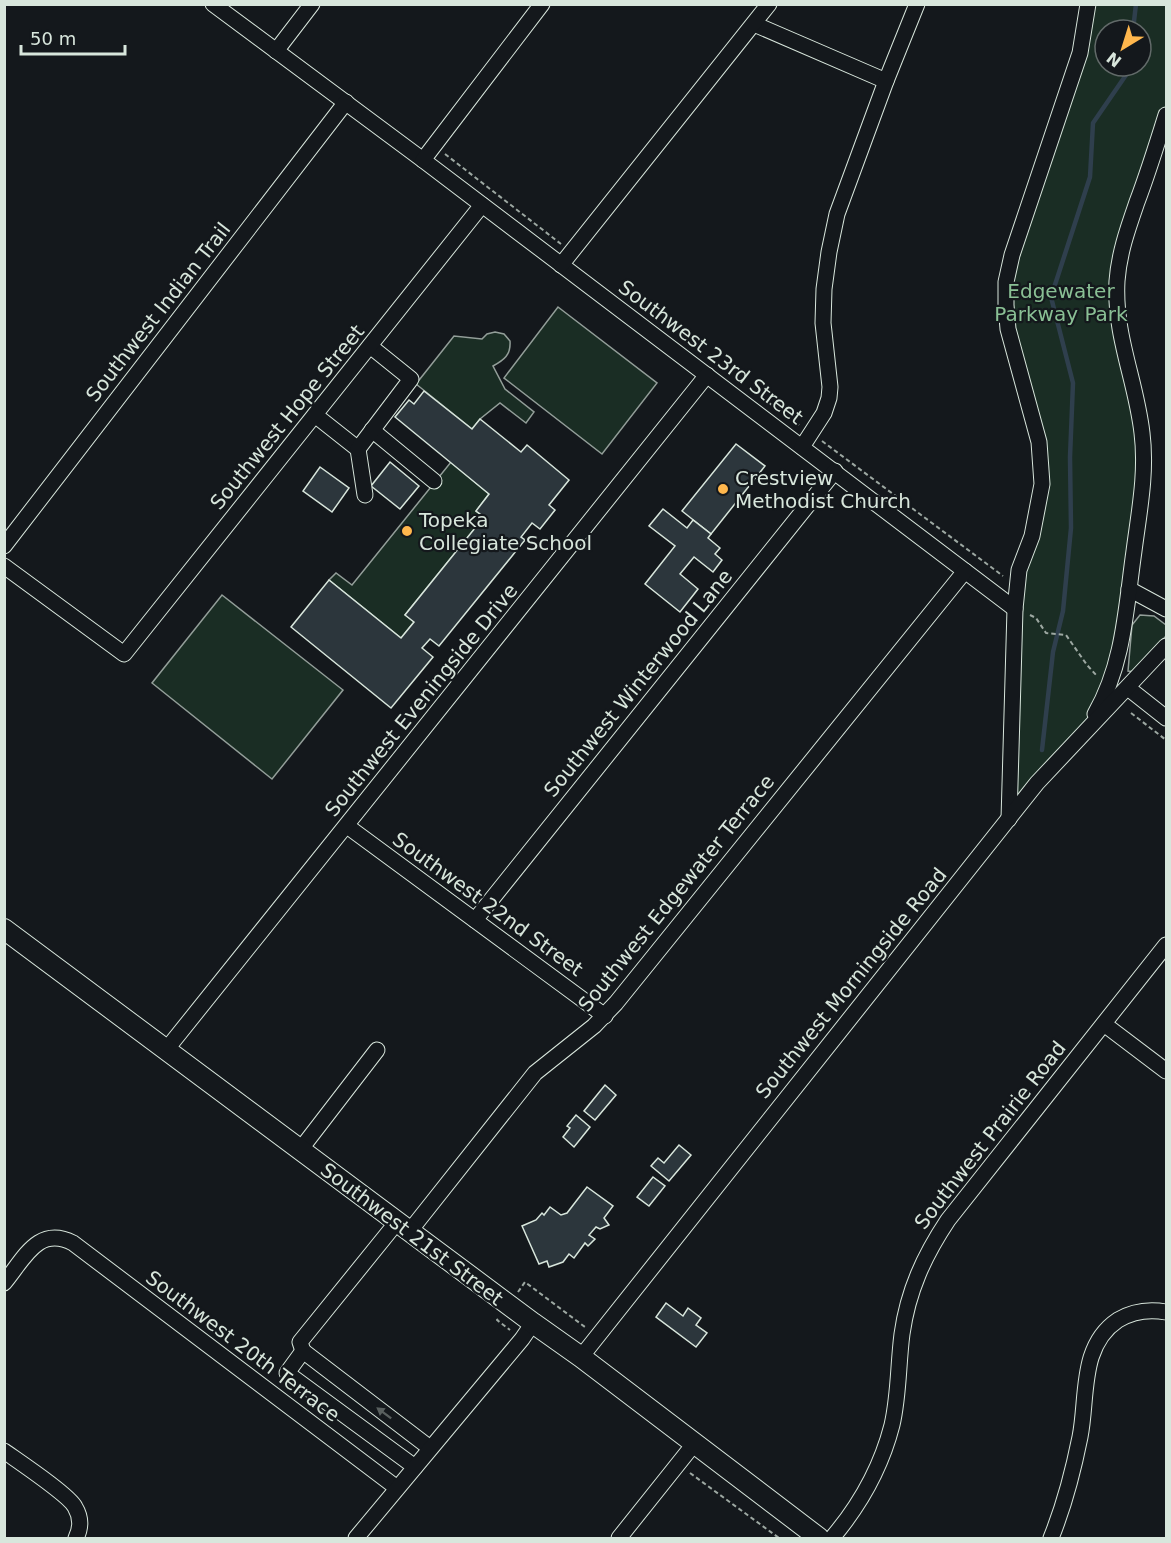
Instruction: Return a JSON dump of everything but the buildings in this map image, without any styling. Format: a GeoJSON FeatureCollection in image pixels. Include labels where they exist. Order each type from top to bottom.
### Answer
{"type":"FeatureCollection","features":[{"type":"Feature","properties":{"kind":"main road","name":"Southwest 21st Street"},"geometry":{"type":"LineString","coordinates":[[4,929],[580,1357],[819,1539]]}},
{"type":"Feature","properties":{"kind":"street","name":"Southwest 23rd Street"},"geometry":{"type":"LineString","coordinates":[[213,4],[1021,611]]}},
{"type":"Feature","properties":{"kind":"street"},"geometry":{"type":"LineString","coordinates":[[276,51],[312,4]]}},
{"type":"Feature","properties":{"kind":"street"},"geometry":{"type":"LineString","coordinates":[[423,160],[542,4]]}},
{"type":"Feature","properties":{"kind":"street"},"geometry":{"type":"LineString","coordinates":[[561,266],[769,4]]}},
{"type":"Feature","properties":{"kind":"street"},"geometry":{"type":"LineString","coordinates":[[802,447],[824,413],[830,387],[823,323],[824,289],[832,234],[848,183],[917,4]]}},
{"type":"Feature","properties":{"kind":"street"},"geometry":{"type":"LineString","coordinates":[[1009,819],[1021,611],[1019,570],[1032,536],[1042,484],[1039,442],[1008,329],[1006,282],[1012,255],[1080,53],[1088,4]]}},
{"type":"Feature","properties":{"kind":"street"},"geometry":{"type":"LineString","coordinates":[[754,24],[886,81]]}},
{"type":"Feature","properties":{"kind":"street","name":"Southwest Indian Trail"},"geometry":{"type":"LineString","coordinates":[[4,546],[346,102]]}},
{"type":"Feature","properties":{"kind":"street"},"geometry":{"type":"LineString","coordinates":[[1094,723],[1094,717],[1118,661],[1144,472],[1142,434],[1136,397],[1120,335],[1117,308],[1120,257],[1167,115]]}},
{"type":"Feature","properties":{"kind":"street","name":"Southwest Hope Street"},"geometry":{"type":"LineString","coordinates":[[4,566],[124,654],[482,205]]}},
{"type":"Feature","properties":{"kind":"street"},"geometry":{"type":"LineString","coordinates":[[358,449],[411,379],[370,346]]}},
{"type":"Feature","properties":{"kind":"street","name":"Southwest Eveningside Drive"},"geometry":{"type":"LineString","coordinates":[[166,1050],[707,375]]}},
{"type":"Feature","properties":{"kind":"street"},"geometry":{"type":"LineString","coordinates":[[315,415],[358,449],[365,495]]}},
{"type":"Feature","properties":{"kind":"street"},"geometry":{"type":"LineString","coordinates":[[372,430],[434,481]]}},
{"type":"Feature","properties":{"kind":"street","name":"Southwest Winterwood Lane"},"geometry":{"type":"LineString","coordinates":[[475,920],[835,471]]}},
{"type":"Feature","properties":{"kind":"street","name":"Southwest Edgewater Terrace"},"geometry":{"type":"LineString","coordinates":[[303,1351],[300,1342],[403,1227],[534,1073],[605,1016],[965,571]]}},
{"type":"Feature","properties":{"kind":"street"},"geometry":{"type":"LineString","coordinates":[[1129,589],[1167,609]]}},
{"type":"Feature","properties":{"kind":"street","name":"Southwest Morningside Road"},"geometry":{"type":"LineString","coordinates":[[580,1357],[1037,783],[1167,646]]}},
{"type":"Feature","properties":{"kind":"street"},"geometry":{"type":"LineString","coordinates":[[1128,688],[1167,718]]}},
{"type":"Feature","properties":{"kind":"street","name":"Southwest 22nd Street"},"geometry":{"type":"LineString","coordinates":[[347,826],[605,1016]]}},
{"type":"Feature","properties":{"kind":"street","name":"Southwest Prairie Road"},"geometry":{"type":"LineString","coordinates":[[832,1539],[862,1497],[885,1446],[898,1391],[906,1310],[920,1266],[948,1220],[1167,945]]}},
{"type":"Feature","properties":{"kind":"street"},"geometry":{"type":"LineString","coordinates":[[1104,1024],[1167,1071]]}},
{"type":"Feature","properties":{"kind":"street"},"geometry":{"type":"LineString","coordinates":[[300,1150],[377,1050]]}},
{"type":"Feature","properties":{"kind":"street","name":"Southwest 20th Terrace"},"geometry":{"type":"LineString","coordinates":[[4,1283],[39,1241],[55,1237],[73,1243],[397,1488]]}},
{"type":"Feature","properties":{"kind":"street"},"geometry":{"type":"LineString","coordinates":[[1051,1539],[1070,1482],[1080,1435],[1089,1359],[1102,1335],[1111,1325],[1142,1311],[1167,1312]]}},
{"type":"Feature","properties":{"kind":"street"},"geometry":{"type":"LineString","coordinates":[[356,1539],[533,1323]]}},
{"type":"Feature","properties":{"kind":"street"},"geometry":{"type":"LineString","coordinates":[[414,1467],[287,1373],[303,1351],[430,1448]]}},
{"type":"Feature","properties":{"kind":"street"},"geometry":{"type":"LineString","coordinates":[[624,1537],[694,1444]]}},
{"type":"Feature","properties":{"kind":"street"},"geometry":{"type":"LineString","coordinates":[[4,1451],[72,1501],[79,1516],[79,1532],[76,1539]]}},
{"type":"Feature","properties":{"kind":"path"},"geometry":{"type":"LineString","coordinates":[[445,154],[563,246]]}},
{"type":"Feature","properties":{"kind":"path"},"geometry":{"type":"LineString","coordinates":[[822,441],[1003,576]]}},
{"type":"Feature","properties":{"kind":"path"},"geometry":{"type":"LineString","coordinates":[[1021,611],[1036,618],[1046,633],[1066,635],[1099,678]]}},
{"type":"Feature","properties":{"kind":"path"},"geometry":{"type":"LineString","coordinates":[[1131,713],[1167,740]]}},
{"type":"Feature","properties":{"kind":"path"},"geometry":{"type":"LineString","coordinates":[[525,1282],[597,1336]]}},
{"type":"Feature","properties":{"kind":"path"},"geometry":{"type":"LineString","coordinates":[[678,1463],[779,1539]]}},
{"type":"Feature","properties":{"kind":"green space","name":"Edgewater Parkway Park"},"geometry":{"type":"Polygon","coordinates":[[[1088,5],[1166,5],[1166,115],[1117,281],[1142,434],[1121,646],[1102,702],[1009,819],[1015,609],[1042,484],[1006,305],[1088,5]]]}},
{"type":"Feature","properties":{"kind":"green space"},"geometry":{"type":"Polygon","coordinates":[[[558,307],[657,383],[602,454],[504,378],[558,307]]]}},
{"type":"Feature","properties":{"kind":"green space"},"geometry":{"type":"Polygon","coordinates":[[[495,332],[504,334],[510,341],[510,346],[506,356],[493,366],[505,389],[534,412],[526,423],[500,403],[480,419],[472,429],[416,384],[454,336],[482,339],[487,334],[495,332]]]}},
{"type":"Feature","properties":{"kind":"green space"},"geometry":{"type":"Polygon","coordinates":[[[451,462],[489,494],[476,511],[484,517],[405,615],[414,622],[401,638],[329,580],[336,573],[352,585],[451,462]]]}},
{"type":"Feature","properties":{"kind":"green space"},"geometry":{"type":"Polygon","coordinates":[[[222,595],[343,690],[272,779],[152,683],[222,595]]]}},
{"type":"Feature","properties":{"kind":"green space"},"geometry":{"type":"Polygon","coordinates":[[[1140,615],[1154,616],[1166,625],[1166,636],[1134,672],[1128,671],[1132,625],[1140,615]]]}},
{"type":"Feature","properties":{"kind":"waterway"},"geometry":{"type":"LineString","coordinates":[[1134,18],[1136,4]]}},
{"type":"Feature","properties":{"kind":"waterway"},"geometry":{"type":"LineString","coordinates":[[1042,750],[1053,652],[1063,611],[1071,528],[1070,457],[1073,383],[1051,297],[1090,177],[1093,123],[1124,78]]}},
{"type":"Feature","properties":{"kind":"place","name":"Crestview Methodist Church"},"geometry":{"type":"Point","coordinates":[723,489]}},
{"type":"Feature","properties":{"kind":"place","name":"Topeka Collegiate School"},"geometry":{"type":"Point","coordinates":[407,531]}}]}
